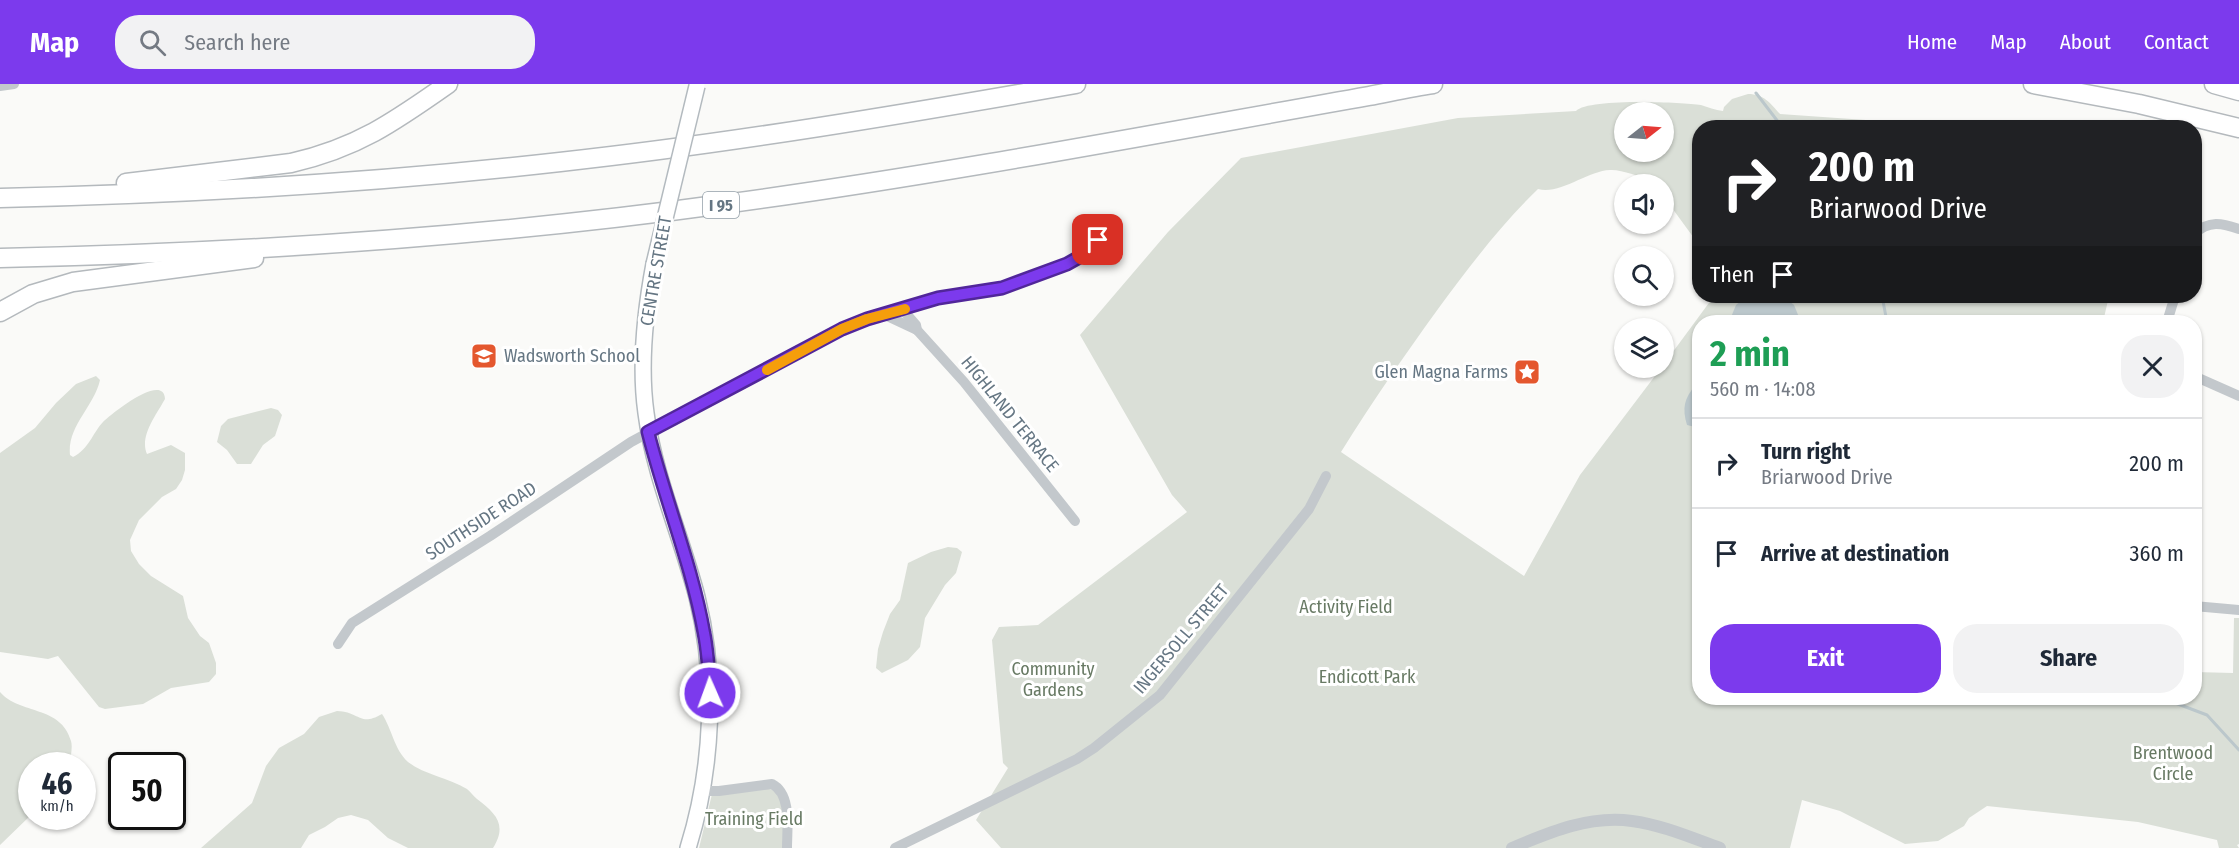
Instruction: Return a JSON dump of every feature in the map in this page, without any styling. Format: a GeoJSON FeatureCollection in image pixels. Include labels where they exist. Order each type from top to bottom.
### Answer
{"type":"FeatureCollection","features":[{"type":"Feature","properties":{"kind":"highway"},"geometry":{"type":"LineString","coordinates":[[6,198],[291,163],[317,157],[357,142],[380,130],[448,84]]}},
{"type":"Feature","properties":{"kind":"highway"},"geometry":{"type":"LineString","coordinates":[[6,198],[245,189],[559,162],[782,133],[1076,84]]}},
{"type":"Feature","properties":{"kind":"highway","name":"I 95"},"geometry":{"type":"LineString","coordinates":[[0,258],[327,244],[460,234],[724,204],[944,170],[1433,84]]}},
{"type":"Feature","properties":{"kind":"highway"},"geometry":{"type":"LineString","coordinates":[[2033,84],[2139,104],[2239,128]]}},
{"type":"Feature","properties":{"kind":"highway"},"geometry":{"type":"LineString","coordinates":[[2214,84],[2239,91]]}},
{"type":"Feature","properties":{"kind":"highway"},"geometry":{"type":"LineString","coordinates":[[0,312],[33,294],[73,282],[245,259],[327,244]]}},
{"type":"Feature","properties":{"kind":"main road","name":"CENTRE STREET"},"geometry":{"type":"LineString","coordinates":[[688,848],[702,791],[709,722],[708,660],[697,597],[648,432],[645,410],[644,342],[646,310],[654,264],[697,85]]}},
{"type":"Feature","properties":{"kind":"street"},"geometry":{"type":"LineString","coordinates":[[0,86],[14,84]]}},
{"type":"Feature","properties":{"kind":"street"},"geometry":{"type":"LineString","coordinates":[[2202,227],[2220,223],[2239,229]]}},
{"type":"Feature","properties":{"kind":"street","name":"SOUTHSIDE ROAD"},"geometry":{"type":"LineString","coordinates":[[338,644],[352,623],[648,432],[842,329],[938,298],[1002,288],[1067,264],[1083,255],[1098,240]]}},
{"type":"Feature","properties":{"kind":"street","name":"HIGHLAND TERRACE"},"geometry":{"type":"LineString","coordinates":[[903,310],[916,325],[917,330]]}},
{"type":"Feature","properties":{"kind":"street","name":"HIGHLAND TERRACE"},"geometry":{"type":"LineString","coordinates":[[885,315],[917,330],[964,382],[1075,521]]}},
{"type":"Feature","properties":{"kind":"street"},"geometry":{"type":"LineString","coordinates":[[2202,380],[2239,396]]}},
{"type":"Feature","properties":{"kind":"street","name":"INGERSOLL STREET"},"geometry":{"type":"LineString","coordinates":[[895,848],[1077,759],[1160,695],[1309,509],[1326,476]]}},
{"type":"Feature","properties":{"kind":"street"},"geometry":{"type":"LineString","coordinates":[[2202,607],[2239,610]]}},
{"type":"Feature","properties":{"kind":"street"},"geometry":{"type":"LineString","coordinates":[[702,791],[771,784],[778,787],[784,799],[787,814],[787,848]]}},
{"type":"Feature","properties":{"kind":"street"},"geometry":{"type":"LineString","coordinates":[[1512,848],[1567,827],[1595,821],[1620,820],[1653,825],[1720,848]]}},
{"type":"Feature","properties":{"kind":"green space","name":"Endicott Park"},"geometry":{"type":"Polygon","coordinates":[[[1748,94],[1766,100],[1780,114],[1866,120],[1692,120],[1692,235],[1674,211],[1674,174],[1632,174],[1610,170],[1592,174],[1555,189],[1538,189],[1473,262],[1388,379],[1341,452],[1524,576],[1580,475],[1653,378],[1674,378],[1674,350],[1692,326],[1692,705],[2202,705],[2202,672],[2233,673],[2234,618],[2239,618],[2239,844],[2237,845],[2239,848],[2219,848],[2217,840],[2138,822],[1987,806],[1969,818],[1964,826],[1938,841],[1905,844],[1840,811],[1802,800],[1790,848],[1001,848],[976,820],[1008,768],[1003,763],[992,640],[999,627],[1038,625],[1187,512],[1172,495],[1080,335],[1168,232],[1241,158],[1458,118],[1576,111],[1598,104],[1614,103],[1614,162],[1674,162],[1674,103],[1701,105],[1723,111],[1732,99],[1748,94]]]}},
{"type":"Feature","properties":{"kind":"green space","name":"Endicott Park"},"geometry":{"type":"Polygon","coordinates":[[[1709,303],[2107,303],[2105,315],[1700,315],[1709,303]]]}},
{"type":"Feature","properties":{"kind":"green space"},"geometry":{"type":"Polygon","coordinates":[[[96,376],[100,380],[97,390],[77,426],[70,445],[70,455],[73,457],[87,446],[103,422],[137,397],[156,390],[162,392],[165,399],[147,433],[145,447],[147,454],[171,445],[185,453],[185,470],[176,489],[162,497],[139,520],[130,540],[131,551],[139,564],[151,576],[183,596],[188,618],[200,636],[209,643],[216,663],[216,674],[209,682],[171,688],[143,704],[105,709],[99,707],[58,656],[48,659],[0,652],[0,453],[35,428],[76,384],[96,376]]]}},
{"type":"Feature","properties":{"kind":"green space"},"geometry":{"type":"Polygon","coordinates":[[[271,408],[278,410],[282,415],[275,436],[263,445],[251,464],[237,464],[227,450],[217,442],[221,426],[228,419],[271,408]]]}},
{"type":"Feature","properties":{"kind":"green space"},"geometry":{"type":"Polygon","coordinates":[[[948,547],[957,548],[962,552],[956,573],[945,585],[925,618],[920,647],[908,660],[882,673],[876,668],[878,649],[890,614],[900,600],[908,563],[948,547]]]}},
{"type":"Feature","properties":{"kind":"green space"},"geometry":{"type":"Polygon","coordinates":[[[0,692],[18,704],[58,721],[66,730],[72,747],[71,752],[18,752],[18,828],[0,845],[0,692]]]}},
{"type":"Feature","properties":{"kind":"green space"},"geometry":{"type":"Polygon","coordinates":[[[337,711],[364,719],[382,714],[399,751],[408,762],[467,789],[494,814],[499,832],[493,848],[408,848],[388,838],[368,820],[351,815],[338,818],[309,835],[301,848],[201,848],[252,803],[266,766],[279,748],[304,734],[319,717],[337,711]]]}},
{"type":"Feature","properties":{"kind":"green space","name":"Training Field"},"geometry":{"type":"Polygon","coordinates":[[[771,789],[779,797],[784,818],[784,848],[699,848],[712,794],[771,789]]]}},
{"type":"Feature","properties":{"kind":"shaded area"},"geometry":{"type":"Polygon","coordinates":[[[1738,303],[1792,303],[1798,315],[1732,315],[1738,303]]]}},
{"type":"Feature","properties":{"kind":"shaded area"},"geometry":{"type":"Polygon","coordinates":[[[1692,390],[1692,426],[1687,425],[1685,414],[1688,395],[1692,390]]]}},
{"type":"Feature","properties":{"kind":"waterway"},"geometry":{"type":"LineString","coordinates":[[1756,93],[1777,120]]}},
{"type":"Feature","properties":{"kind":"waterway"},"geometry":{"type":"LineString","coordinates":[[1883,303],[1886,315]]}},
{"type":"Feature","properties":{"kind":"waterway"},"geometry":{"type":"LineString","coordinates":[[2181,705],[2207,715],[2239,750]]}},
{"type":"Feature","properties":{"kind":"slow traffic"},"geometry":{"type":"LineString","coordinates":[[767,370],[842,329],[867,319],[905,309]]}},
{"type":"Feature","properties":{"kind":"place","name":"Wadsworth School"},"geometry":{"type":"Point","coordinates":[484,356]}},
{"type":"Feature","properties":{"kind":"place","name":"Glen Magna Farms"},"geometry":{"type":"Point","coordinates":[1527,372]}},
{"type":"Feature","properties":{"kind":"route"},"geometry":{"type":"LineString","coordinates":[[710,693],[705,634],[697,597],[648,432],[842,329],[867,319],[938,298],[1002,288],[1067,264],[1083,255],[1098,240]]}},
{"type":"Feature","properties":{"kind":"park label","name":"Activity Field"},"geometry":{"type":"Point","coordinates":[1346,607]}},
{"type":"Feature","properties":{"kind":"park label","name":"Community Gardens"},"geometry":{"type":"Point","coordinates":[1053,679]}},
{"type":"Feature","properties":{"kind":"park label","name":"Brentwood Circle"},"geometry":{"type":"Point","coordinates":[2173,763]}}]}
